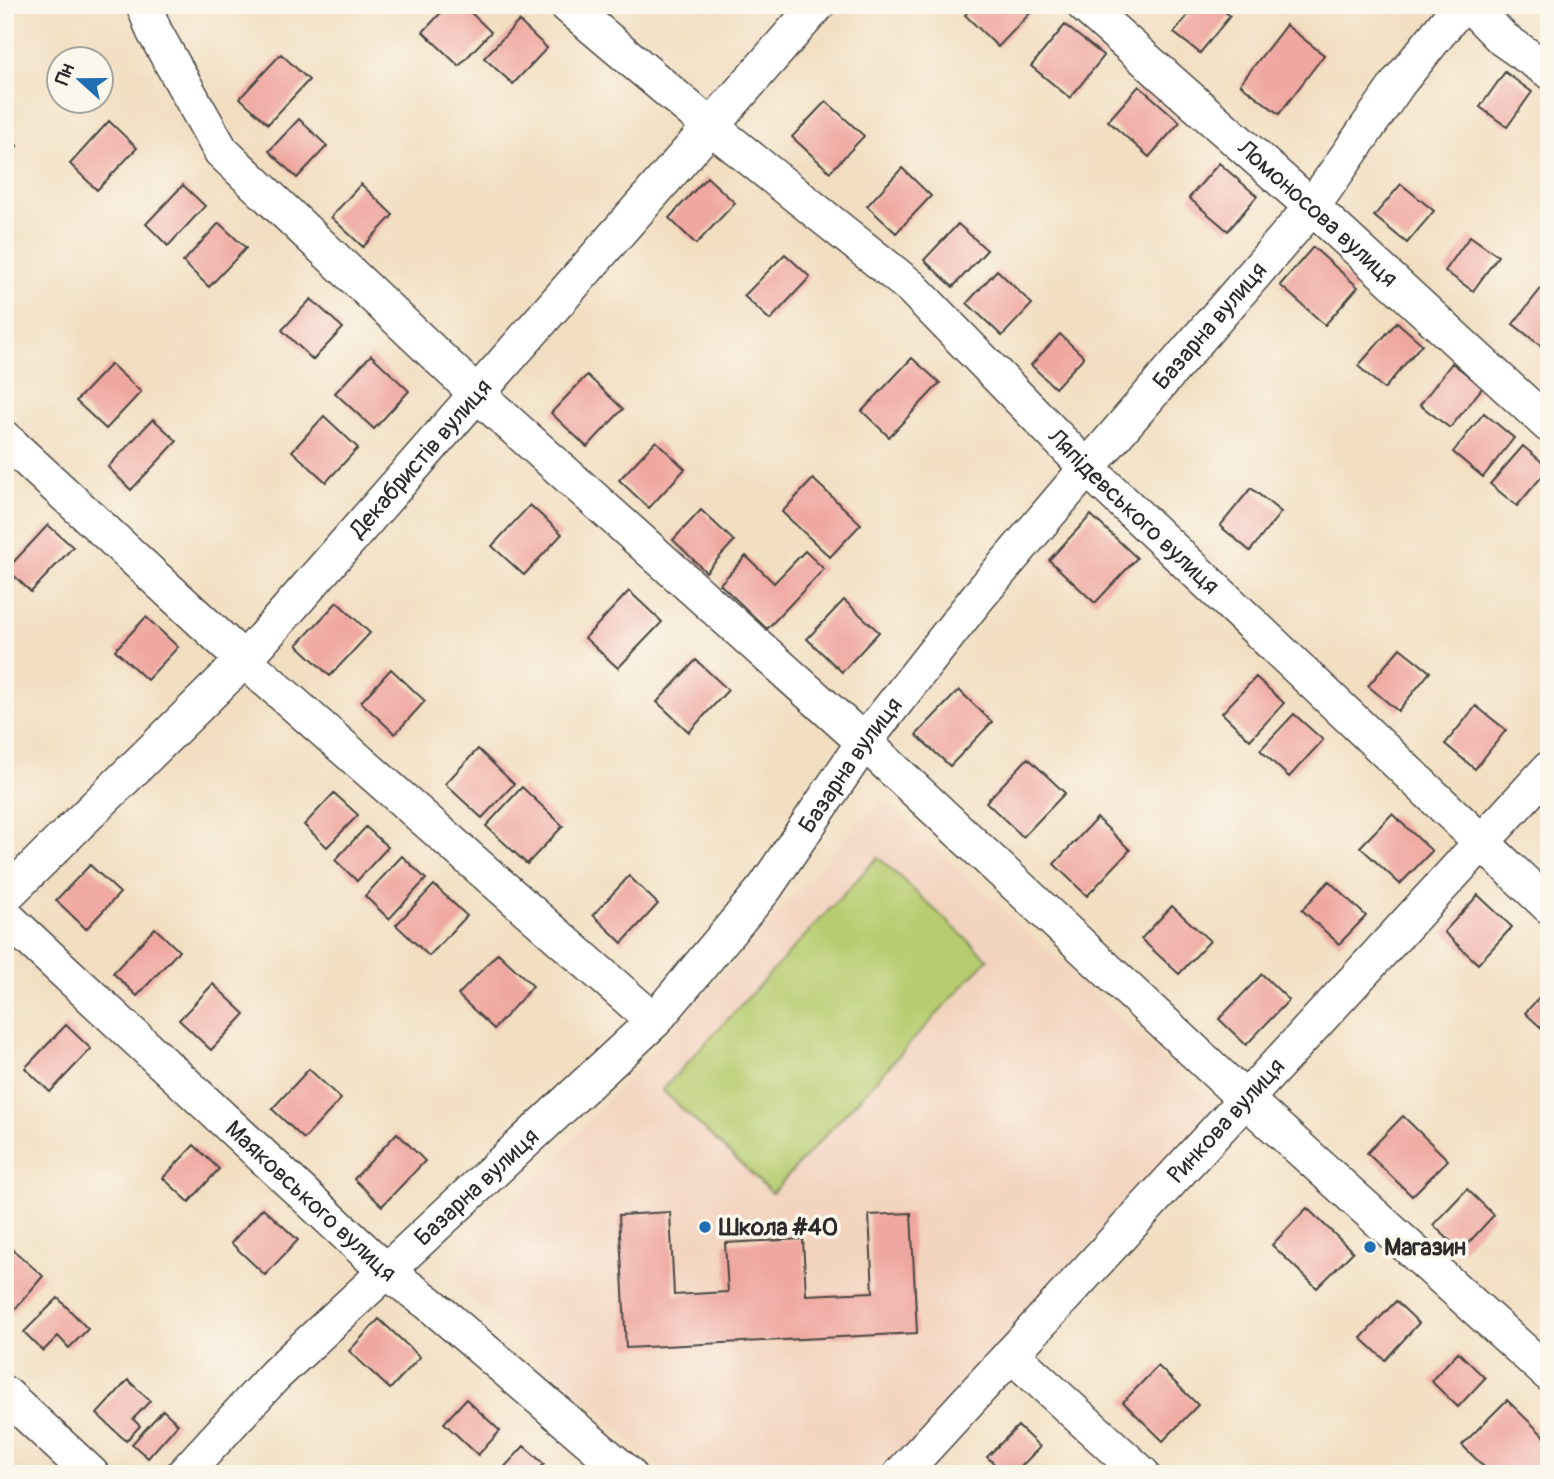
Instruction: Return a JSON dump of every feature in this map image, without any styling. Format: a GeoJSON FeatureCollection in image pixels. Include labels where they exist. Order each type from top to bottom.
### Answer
{"type":"FeatureCollection","features":[{"type":"Feature","properties":{"kind":"street"},"geometry":{"type":"LineString","coordinates":[[144,5],[154,31],[221,151],[477,394],[864,742],[1245,1099],[1549,1374]]}},
{"type":"Feature","properties":{"kind":"street","name":"Ляпідевського вулиця"},"geometry":{"type":"LineString","coordinates":[[567,5],[710,126],[911,287],[1087,468],[1549,906]]}},
{"type":"Feature","properties":{"kind":"street","name":"Декабристів вулиця"},"geometry":{"type":"LineString","coordinates":[[5,896],[244,660],[817,5]]}},
{"type":"Feature","properties":{"kind":"street","name":"Ломоносова вулиця"},"geometry":{"type":"LineString","coordinates":[[1084,5],[1312,207],[1549,425]]}},
{"type":"Feature","properties":{"kind":"street","name":"Базарна вулиця"},"geometry":{"type":"LineString","coordinates":[[184,1474],[275,1375],[654,1021],[765,888],[864,742],[977,597],[1312,207],[1399,82],[1461,5]]}},
{"type":"Feature","properties":{"kind":"street"},"geometry":{"type":"LineString","coordinates":[[1470,5],[1503,39],[1549,71]]}},
{"type":"Feature","properties":{"kind":"street"},"geometry":{"type":"LineString","coordinates":[[5,439],[244,660],[654,1021]]}},
{"type":"Feature","properties":{"kind":"street","name":"Ринкова вулиця"},"geometry":{"type":"LineString","coordinates":[[901,1474],[1549,769]]}},
{"type":"Feature","properties":{"kind":"street","name":"Маяковського вулиця"},"geometry":{"type":"LineString","coordinates":[[5,916],[386,1271],[429,1303],[628,1474]]}},
{"type":"Feature","properties":{"kind":"street"},"geometry":{"type":"LineString","coordinates":[[1011,1354],[1142,1474]]}},
{"type":"Feature","properties":{"kind":"street"},"geometry":{"type":"LineString","coordinates":[[5,1394],[91,1474]]}},
{"type":"Feature","properties":{"kind":"shaded area"},"geometry":{"type":"Polygon","coordinates":[[[882,798],[1215,1106],[884,1474],[668,1474],[448,1276],[882,798]]]}},
{"type":"Feature","properties":{"kind":"green space"},"geometry":{"type":"Polygon","coordinates":[[[878,857],[988,959],[772,1193],[662,1090],[878,857]]]}},
{"type":"Feature","properties":{"kind":"building"},"geometry":{"type":"Polygon","coordinates":[[[448,5],[463,5],[491,32],[459,66],[423,32],[448,5]]]}},
{"type":"Feature","properties":{"kind":"building"},"geometry":{"type":"Polygon","coordinates":[[[974,5],[1032,5],[1035,8],[998,47],[965,15],[974,5]]]}},
{"type":"Feature","properties":{"kind":"building"},"geometry":{"type":"Polygon","coordinates":[[[1196,5],[1216,5],[1230,16],[1200,53],[1174,33],[1196,5]]]}},
{"type":"Feature","properties":{"kind":"building"},"geometry":{"type":"Polygon","coordinates":[[[519,21],[547,48],[513,84],[484,58],[519,21]]]}},
{"type":"Feature","properties":{"kind":"building"},"geometry":{"type":"Polygon","coordinates":[[[1065,25],[1104,56],[1070,98],[1031,66],[1065,25]]]}},
{"type":"Feature","properties":{"kind":"building"},"geometry":{"type":"Polygon","coordinates":[[[1286,25],[1324,55],[1279,114],[1240,84],[1286,25]]]}},
{"type":"Feature","properties":{"kind":"building"},"geometry":{"type":"Polygon","coordinates":[[[281,54],[309,80],[268,124],[240,98],[281,54]]]}},
{"type":"Feature","properties":{"kind":"building"},"geometry":{"type":"Polygon","coordinates":[[[1505,72],[1532,92],[1507,127],[1480,107],[1505,72]]]}},
{"type":"Feature","properties":{"kind":"building"},"geometry":{"type":"Polygon","coordinates":[[[1139,86],[1180,122],[1149,157],[1108,121],[1139,86]]]}},
{"type":"Feature","properties":{"kind":"building"},"geometry":{"type":"Polygon","coordinates":[[[826,101],[864,136],[830,172],[792,137],[826,101]]]}},
{"type":"Feature","properties":{"kind":"building"},"geometry":{"type":"Polygon","coordinates":[[[299,119],[327,146],[297,178],[269,151],[299,119]]]}},
{"type":"Feature","properties":{"kind":"building"},"geometry":{"type":"Polygon","coordinates":[[[109,121],[137,148],[97,190],[70,164],[109,121]]]}},
{"type":"Feature","properties":{"kind":"building"},"geometry":{"type":"Polygon","coordinates":[[[5,135],[17,146],[5,159],[5,135]]]}},
{"type":"Feature","properties":{"kind":"building"},"geometry":{"type":"Polygon","coordinates":[[[1219,163],[1257,196],[1228,231],[1189,198],[1219,163]]]}},
{"type":"Feature","properties":{"kind":"building"},"geometry":{"type":"Polygon","coordinates":[[[902,168],[931,196],[896,233],[867,206],[902,168]]]}},
{"type":"Feature","properties":{"kind":"building"},"geometry":{"type":"Polygon","coordinates":[[[707,177],[735,203],[696,244],[669,218],[707,177]]]}},
{"type":"Feature","properties":{"kind":"building"},"geometry":{"type":"Polygon","coordinates":[[[361,184],[393,215],[363,247],[331,217],[361,184]]]}},
{"type":"Feature","properties":{"kind":"building"},"geometry":{"type":"Polygon","coordinates":[[[1401,184],[1434,211],[1407,243],[1374,216],[1401,184]]]}},
{"type":"Feature","properties":{"kind":"building"},"geometry":{"type":"Polygon","coordinates":[[[183,185],[205,206],[168,246],[146,224],[183,185]]]}},
{"type":"Feature","properties":{"kind":"building"},"geometry":{"type":"Polygon","coordinates":[[[219,223],[246,248],[209,287],[183,262],[219,223]]]}},
{"type":"Feature","properties":{"kind":"building"},"geometry":{"type":"Polygon","coordinates":[[[958,224],[987,250],[953,287],[924,260],[958,224]]]}},
{"type":"Feature","properties":{"kind":"building"},"geometry":{"type":"Polygon","coordinates":[[[1470,236],[1498,256],[1473,291],[1445,271],[1470,236]]]}},
{"type":"Feature","properties":{"kind":"building"},"geometry":{"type":"Polygon","coordinates":[[[1313,247],[1358,287],[1325,325],[1280,285],[1313,247]]]}},
{"type":"Feature","properties":{"kind":"building"},"geometry":{"type":"Polygon","coordinates":[[[785,254],[810,277],[770,320],[744,296],[785,254]]]}},
{"type":"Feature","properties":{"kind":"building"},"geometry":{"type":"Polygon","coordinates":[[[997,270],[1032,304],[1002,336],[967,303],[997,270]]]}},
{"type":"Feature","properties":{"kind":"building"},"geometry":{"type":"Polygon","coordinates":[[[1544,285],[1549,289],[1549,346],[1546,350],[1513,324],[1544,285]]]}},
{"type":"Feature","properties":{"kind":"building"},"geometry":{"type":"Polygon","coordinates":[[[311,299],[343,328],[313,360],[282,330],[311,299]]]}},
{"type":"Feature","properties":{"kind":"building"},"geometry":{"type":"Polygon","coordinates":[[[1397,322],[1422,344],[1384,389],[1358,366],[1397,322]]]}},
{"type":"Feature","properties":{"kind":"building"},"geometry":{"type":"Polygon","coordinates":[[[1060,334],[1084,357],[1055,388],[1031,365],[1060,334]]]}},
{"type":"Feature","properties":{"kind":"building"},"geometry":{"type":"Polygon","coordinates":[[[371,355],[409,391],[374,429],[335,393],[371,355]]]}},
{"type":"Feature","properties":{"kind":"building"},"geometry":{"type":"Polygon","coordinates":[[[912,358],[940,383],[889,437],[862,411],[912,358]]]}},
{"type":"Feature","properties":{"kind":"building"},"geometry":{"type":"Polygon","coordinates":[[[1452,363],[1483,387],[1450,428],[1420,405],[1452,363]]]}},
{"type":"Feature","properties":{"kind":"building"},"geometry":{"type":"Polygon","coordinates":[[[111,364],[141,392],[106,429],[76,401],[111,364]]]}},
{"type":"Feature","properties":{"kind":"building"},"geometry":{"type":"Polygon","coordinates":[[[587,375],[623,409],[587,447],[551,413],[587,375]]]}},
{"type":"Feature","properties":{"kind":"building"},"geometry":{"type":"Polygon","coordinates":[[[1484,413],[1514,438],[1483,477],[1453,452],[1484,413]]]}},
{"type":"Feature","properties":{"kind":"building"},"geometry":{"type":"Polygon","coordinates":[[[324,416],[358,448],[326,482],[292,451],[324,416]]]}},
{"type":"Feature","properties":{"kind":"building"},"geometry":{"type":"Polygon","coordinates":[[[153,419],[177,441],[131,490],[108,467],[153,419]]]}},
{"type":"Feature","properties":{"kind":"building"},"geometry":{"type":"Polygon","coordinates":[[[656,441],[685,469],[649,508],[619,480],[656,441]]]}},
{"type":"Feature","properties":{"kind":"building"},"geometry":{"type":"Polygon","coordinates":[[[1523,446],[1549,468],[1517,506],[1490,484],[1523,446]]]}},
{"type":"Feature","properties":{"kind":"building"},"geometry":{"type":"Polygon","coordinates":[[[813,479],[861,524],[830,557],[782,512],[813,479]]]}},
{"type":"Feature","properties":{"kind":"building"},"geometry":{"type":"Polygon","coordinates":[[[1251,488],[1281,512],[1250,551],[1220,526],[1251,488]]]}},
{"type":"Feature","properties":{"kind":"building"},"geometry":{"type":"Polygon","coordinates":[[[530,505],[562,534],[524,575],[492,546],[530,505]]]}},
{"type":"Feature","properties":{"kind":"building"},"geometry":{"type":"Polygon","coordinates":[[[701,510],[734,541],[706,572],[673,540],[701,510]]]}},
{"type":"Feature","properties":{"kind":"building"},"geometry":{"type":"Polygon","coordinates":[[[1091,515],[1137,558],[1095,603],[1049,560],[1091,515]]]}},
{"type":"Feature","properties":{"kind":"building"},"geometry":{"type":"Polygon","coordinates":[[[48,525],[73,547],[31,592],[7,569],[48,525]]]}},
{"type":"Feature","properties":{"kind":"building"},"geometry":{"type":"Polygon","coordinates":[[[805,551],[824,569],[767,629],[720,584],[746,556],[774,583],[805,551]]]}},
{"type":"Feature","properties":{"kind":"building"},"geometry":{"type":"Polygon","coordinates":[[[629,591],[662,622],[618,668],[585,638],[629,591]]]}},
{"type":"Feature","properties":{"kind":"building"},"geometry":{"type":"Polygon","coordinates":[[[844,600],[879,632],[842,672],[807,639],[844,600]]]}},
{"type":"Feature","properties":{"kind":"building"},"geometry":{"type":"Polygon","coordinates":[[[337,602],[370,633],[330,676],[297,645],[337,602]]]}},
{"type":"Feature","properties":{"kind":"building"},"geometry":{"type":"Polygon","coordinates":[[[146,617],[178,647],[147,680],[115,650],[146,617]]]}},
{"type":"Feature","properties":{"kind":"building"},"geometry":{"type":"Polygon","coordinates":[[[1400,648],[1430,672],[1398,711],[1368,686],[1400,648]]]}},
{"type":"Feature","properties":{"kind":"building"},"geometry":{"type":"Polygon","coordinates":[[[696,660],[728,690],[689,732],[657,702],[696,660]]]}},
{"type":"Feature","properties":{"kind":"building"},"geometry":{"type":"Polygon","coordinates":[[[391,669],[425,701],[395,734],[361,702],[391,669]]]}},
{"type":"Feature","properties":{"kind":"building"},"geometry":{"type":"Polygon","coordinates":[[[1256,677],[1284,703],[1250,740],[1222,713],[1256,677]]]}},
{"type":"Feature","properties":{"kind":"building"},"geometry":{"type":"Polygon","coordinates":[[[959,690],[992,722],[950,766],[916,735],[959,690]]]}},
{"type":"Feature","properties":{"kind":"building"},"geometry":{"type":"Polygon","coordinates":[[[1476,706],[1506,730],[1475,769],[1445,744],[1476,706]]]}},
{"type":"Feature","properties":{"kind":"building"},"geometry":{"type":"Polygon","coordinates":[[[1294,714],[1323,740],[1289,777],[1260,750],[1294,714]]]}},
{"type":"Feature","properties":{"kind":"building"},"geometry":{"type":"Polygon","coordinates":[[[478,749],[514,784],[482,818],[445,784],[478,749]]]}},
{"type":"Feature","properties":{"kind":"building"},"geometry":{"type":"Polygon","coordinates":[[[1028,758],[1065,793],[1023,837],[986,802],[1028,758]]]}},
{"type":"Feature","properties":{"kind":"building"},"geometry":{"type":"Polygon","coordinates":[[[522,787],[563,826],[527,864],[486,826],[522,787]]]}},
{"type":"Feature","properties":{"kind":"building"},"geometry":{"type":"Polygon","coordinates":[[[334,793],[358,815],[327,847],[304,825],[334,793]]]}},
{"type":"Feature","properties":{"kind":"building"},"geometry":{"type":"Polygon","coordinates":[[[1392,814],[1432,851],[1400,884],[1360,847],[1392,814]]]}},
{"type":"Feature","properties":{"kind":"building"},"geometry":{"type":"Polygon","coordinates":[[[1097,818],[1130,850],[1087,896],[1054,864],[1097,818]]]}},
{"type":"Feature","properties":{"kind":"building"},"geometry":{"type":"Polygon","coordinates":[[[366,827],[388,847],[357,881],[335,860],[366,827]]]}},
{"type":"Feature","properties":{"kind":"building"},"geometry":{"type":"Polygon","coordinates":[[[402,856],[426,879],[389,919],[365,896],[402,856]]]}},
{"type":"Feature","properties":{"kind":"building"},"geometry":{"type":"Polygon","coordinates":[[[90,865],[120,893],[86,929],[56,900],[90,865]]]}},
{"type":"Feature","properties":{"kind":"building"},"geometry":{"type":"Polygon","coordinates":[[[629,876],[658,904],[622,943],[593,915],[629,876]]]}},
{"type":"Feature","properties":{"kind":"building"},"geometry":{"type":"Polygon","coordinates":[[[1329,881],[1366,916],[1339,944],[1302,910],[1329,881]]]}},
{"type":"Feature","properties":{"kind":"building"},"geometry":{"type":"Polygon","coordinates":[[[434,885],[467,916],[429,956],[396,925],[434,885]]]}},
{"type":"Feature","properties":{"kind":"building"},"geometry":{"type":"Polygon","coordinates":[[[1478,895],[1512,927],[1478,964],[1444,932],[1478,895]]]}},
{"type":"Feature","properties":{"kind":"building"},"geometry":{"type":"Polygon","coordinates":[[[1172,906],[1210,941],[1179,974],[1141,939],[1172,906]]]}},
{"type":"Feature","properties":{"kind":"building"},"geometry":{"type":"Polygon","coordinates":[[[155,928],[179,951],[137,996],[113,973],[155,928]]]}},
{"type":"Feature","properties":{"kind":"building"},"geometry":{"type":"Polygon","coordinates":[[[498,953],[533,986],[494,1029],[458,995],[498,953]]]}},
{"type":"Feature","properties":{"kind":"building"},"geometry":{"type":"Polygon","coordinates":[[[1262,974],[1289,1000],[1246,1045],[1219,1019],[1262,974]]]}},
{"type":"Feature","properties":{"kind":"building"},"geometry":{"type":"Polygon","coordinates":[[[213,984],[245,1014],[211,1050],[179,1020],[213,984]]]}},
{"type":"Feature","properties":{"kind":"building"},"geometry":{"type":"Polygon","coordinates":[[[1549,987],[1549,1035],[1525,1013],[1549,987]]]}},
{"type":"Feature","properties":{"kind":"building"},"geometry":{"type":"Polygon","coordinates":[[[66,1025],[91,1049],[50,1092],[25,1068],[66,1025]]]}},
{"type":"Feature","properties":{"kind":"building"},"geometry":{"type":"Polygon","coordinates":[[[309,1069],[341,1099],[304,1139],[272,1109],[309,1069]]]}},
{"type":"Feature","properties":{"kind":"building"},"geometry":{"type":"Polygon","coordinates":[[[1403,1116],[1448,1160],[1412,1196],[1367,1153],[1403,1116]]]}},
{"type":"Feature","properties":{"kind":"building"},"geometry":{"type":"Polygon","coordinates":[[[397,1133],[425,1161],[382,1206],[354,1179],[397,1133]]]}},
{"type":"Feature","properties":{"kind":"building"},"geometry":{"type":"Polygon","coordinates":[[[194,1145],[219,1169],[189,1202],[163,1178],[194,1145]]]}},
{"type":"Feature","properties":{"kind":"building"},"geometry":{"type":"Polygon","coordinates":[[[1467,1189],[1494,1215],[1461,1251],[1433,1225],[1467,1189]]]}},
{"type":"Feature","properties":{"kind":"building"},"geometry":{"type":"Polygon","coordinates":[[[263,1208],[298,1240],[265,1275],[231,1243],[263,1208]]]}},
{"type":"Feature","properties":{"kind":"building"},"geometry":{"type":"Polygon","coordinates":[[[1307,1208],[1353,1252],[1317,1288],[1272,1245],[1307,1208]]]}},
{"type":"Feature","properties":{"kind":"building"},"geometry":{"type":"Polygon","coordinates":[[[670,1212],[674,1295],[728,1292],[725,1243],[803,1239],[806,1295],[873,1292],[869,1215],[911,1213],[917,1333],[626,1348],[619,1215],[670,1212]]]}},
{"type":"Feature","properties":{"kind":"building"},"geometry":{"type":"Polygon","coordinates":[[[5,1243],[43,1276],[5,1321],[5,1243]]]}},
{"type":"Feature","properties":{"kind":"building"},"geometry":{"type":"Polygon","coordinates":[[[58,1298],[88,1329],[69,1348],[58,1336],[43,1351],[24,1332],[58,1298]]]}},
{"type":"Feature","properties":{"kind":"building"},"geometry":{"type":"Polygon","coordinates":[[[1396,1301],[1419,1323],[1385,1360],[1361,1338],[1396,1301]]]}},
{"type":"Feature","properties":{"kind":"building"},"geometry":{"type":"Polygon","coordinates":[[[379,1319],[420,1357],[390,1389],[349,1351],[379,1319]]]}},
{"type":"Feature","properties":{"kind":"building"},"geometry":{"type":"Polygon","coordinates":[[[1458,1352],[1485,1378],[1458,1407],[1431,1381],[1458,1352]]]}},
{"type":"Feature","properties":{"kind":"building"},"geometry":{"type":"Polygon","coordinates":[[[1158,1366],[1198,1405],[1163,1441],[1123,1402],[1158,1366]]]}},
{"type":"Feature","properties":{"kind":"building"},"geometry":{"type":"Polygon","coordinates":[[[128,1380],[150,1401],[133,1419],[140,1426],[126,1441],[97,1414],[128,1380]]]}},
{"type":"Feature","properties":{"kind":"building"},"geometry":{"type":"Polygon","coordinates":[[[466,1399],[500,1431],[478,1455],[444,1423],[466,1399]]]}},
{"type":"Feature","properties":{"kind":"building"},"geometry":{"type":"Polygon","coordinates":[[[1507,1400],[1549,1441],[1549,1474],[1491,1474],[1462,1445],[1507,1400]]]}},
{"type":"Feature","properties":{"kind":"building"},"geometry":{"type":"Polygon","coordinates":[[[163,1410],[178,1424],[148,1458],[132,1444],[163,1410]]]}},
{"type":"Feature","properties":{"kind":"building"},"geometry":{"type":"Polygon","coordinates":[[[1018,1426],[1040,1447],[1014,1474],[1005,1474],[987,1457],[1018,1426]]]}},
{"type":"Feature","properties":{"kind":"building"},"geometry":{"type":"Polygon","coordinates":[[[524,1446],[544,1464],[535,1474],[498,1474],[524,1446]]]}},
{"type":"Feature","properties":{"kind":"place","name":"Школа #40"},"geometry":{"type":"Point","coordinates":[705,1227]}},
{"type":"Feature","properties":{"kind":"place","name":"Магазин"},"geometry":{"type":"Point","coordinates":[1370,1247]}}]}
